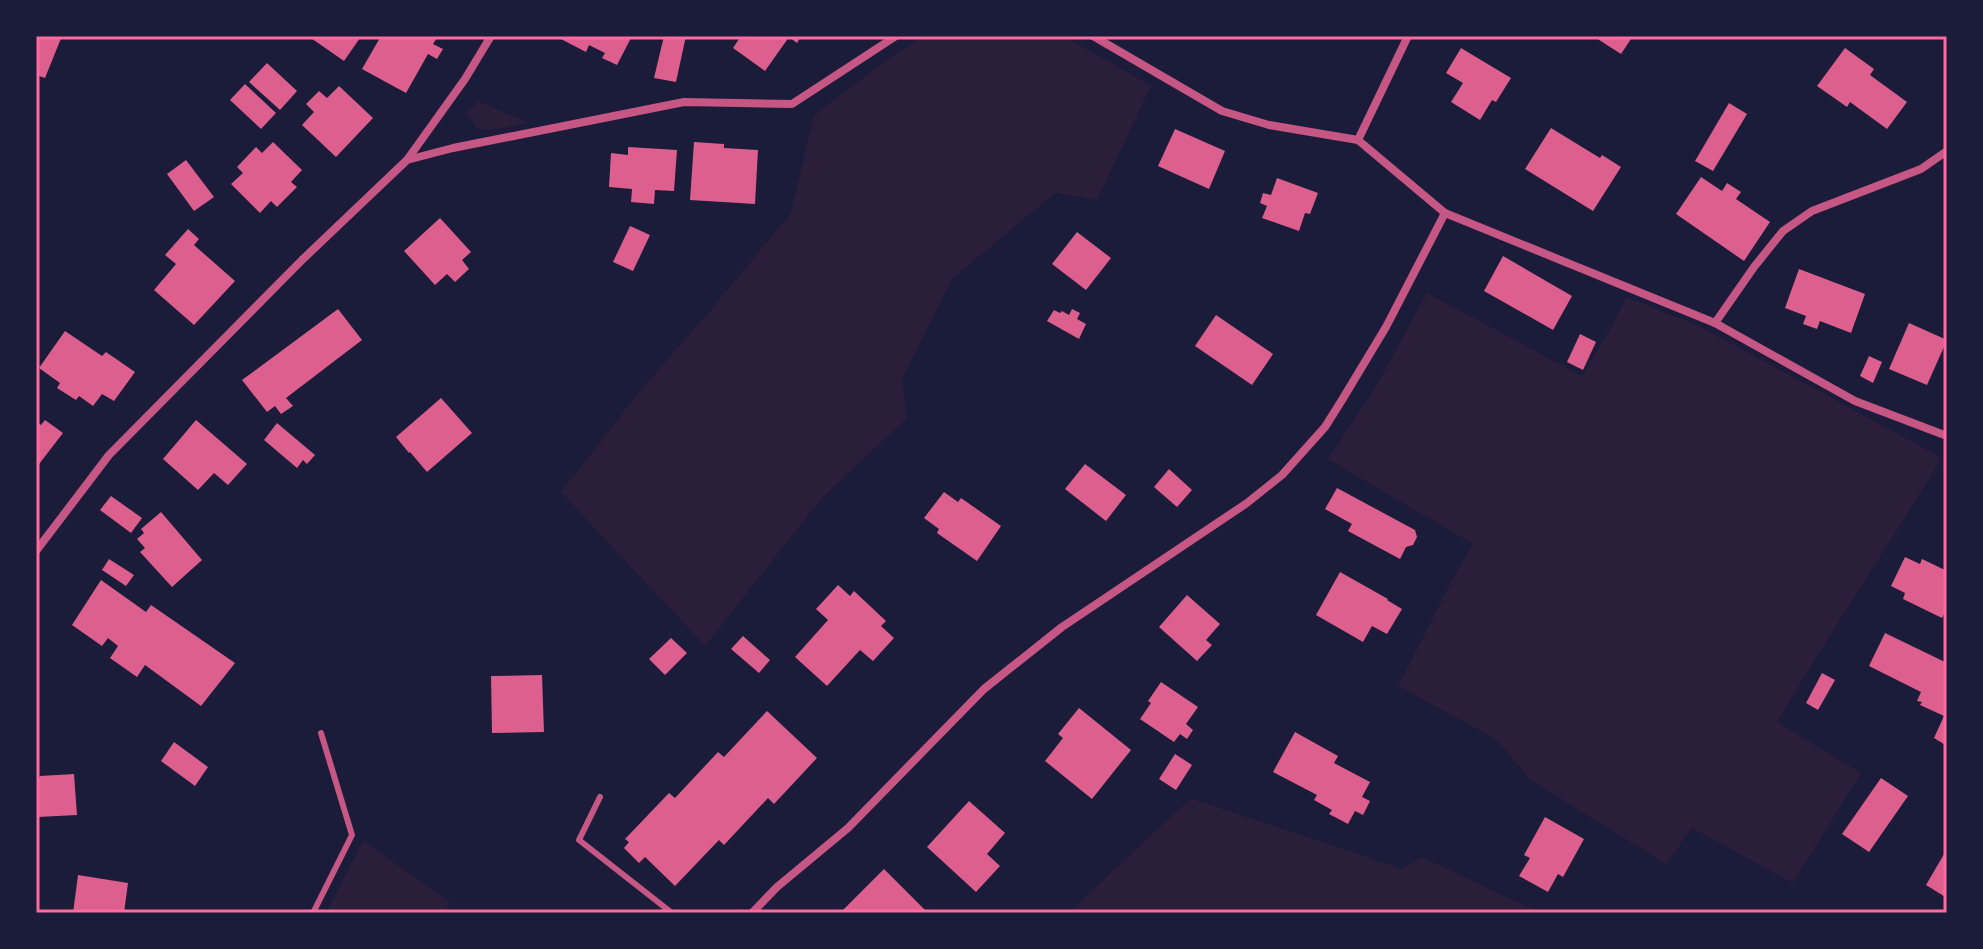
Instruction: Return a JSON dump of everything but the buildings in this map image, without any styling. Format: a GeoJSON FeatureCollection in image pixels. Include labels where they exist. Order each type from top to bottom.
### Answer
{"type":"FeatureCollection","features":[{"type":"Feature","properties":{"kind":"street"},"geometry":{"type":"LineString","coordinates":[[36,551],[109,455],[302,260],[407,160],[465,79],[491,36]]}},
{"type":"Feature","properties":{"kind":"street"},"geometry":{"type":"LineString","coordinates":[[407,160],[684,102],[792,104],[896,36]]}},
{"type":"Feature","properties":{"kind":"street"},"geometry":{"type":"LineString","coordinates":[[1093,36],[1222,111],[1269,125],[1358,140],[1445,213],[1715,323],[1855,401],[1947,436]]}},
{"type":"Feature","properties":{"kind":"street"},"geometry":{"type":"LineString","coordinates":[[1358,140],[1408,36]]}},
{"type":"Feature","properties":{"kind":"street"},"geometry":{"type":"LineString","coordinates":[[1715,323],[1783,231],[1812,211],[1921,169],[1947,151]]}},
{"type":"Feature","properties":{"kind":"street"},"geometry":{"type":"LineString","coordinates":[[752,913],[777,887],[848,828],[984,689],[1062,627],[1247,503],[1282,475],[1325,427],[1342,400],[1386,327],[1445,213]]}},
{"type":"Feature","properties":{"kind":"lane"},"geometry":{"type":"LineString","coordinates":[[313,913],[352,835],[321,733]]}},
{"type":"Feature","properties":{"kind":"lane"},"geometry":{"type":"LineString","coordinates":[[600,797],[579,840],[672,913]]}},
{"type":"Feature","properties":{"kind":"shaded area"},"geometry":{"type":"Polygon","coordinates":[[[924,36],[1064,36],[1151,86],[1097,200],[1055,193],[952,279],[902,379],[907,418],[821,499],[705,646],[561,492],[640,391],[791,213],[814,115],[924,36]]]}},
{"type":"Feature","properties":{"kind":"shaded area"},"geometry":{"type":"Polygon","coordinates":[[[478,101],[529,123],[478,130],[467,113],[478,101]]]}},
{"type":"Feature","properties":{"kind":"shaded area"},"geometry":{"type":"Polygon","coordinates":[[[1427,293],[1582,376],[1626,297],[1701,327],[1942,458],[1777,722],[1861,773],[1793,883],[1692,828],[1666,864],[1532,781],[1496,739],[1398,686],[1473,544],[1328,459],[1375,388],[1427,293]]]}},
{"type":"Feature","properties":{"kind":"shaded area"},"geometry":{"type":"Polygon","coordinates":[[[1191,798],[1402,869],[1422,857],[1540,913],[1068,913],[1191,798]]]}},
{"type":"Feature","properties":{"kind":"shaded area"},"geometry":{"type":"Polygon","coordinates":[[[363,841],[449,901],[446,913],[326,913],[363,841]]]}}]}
